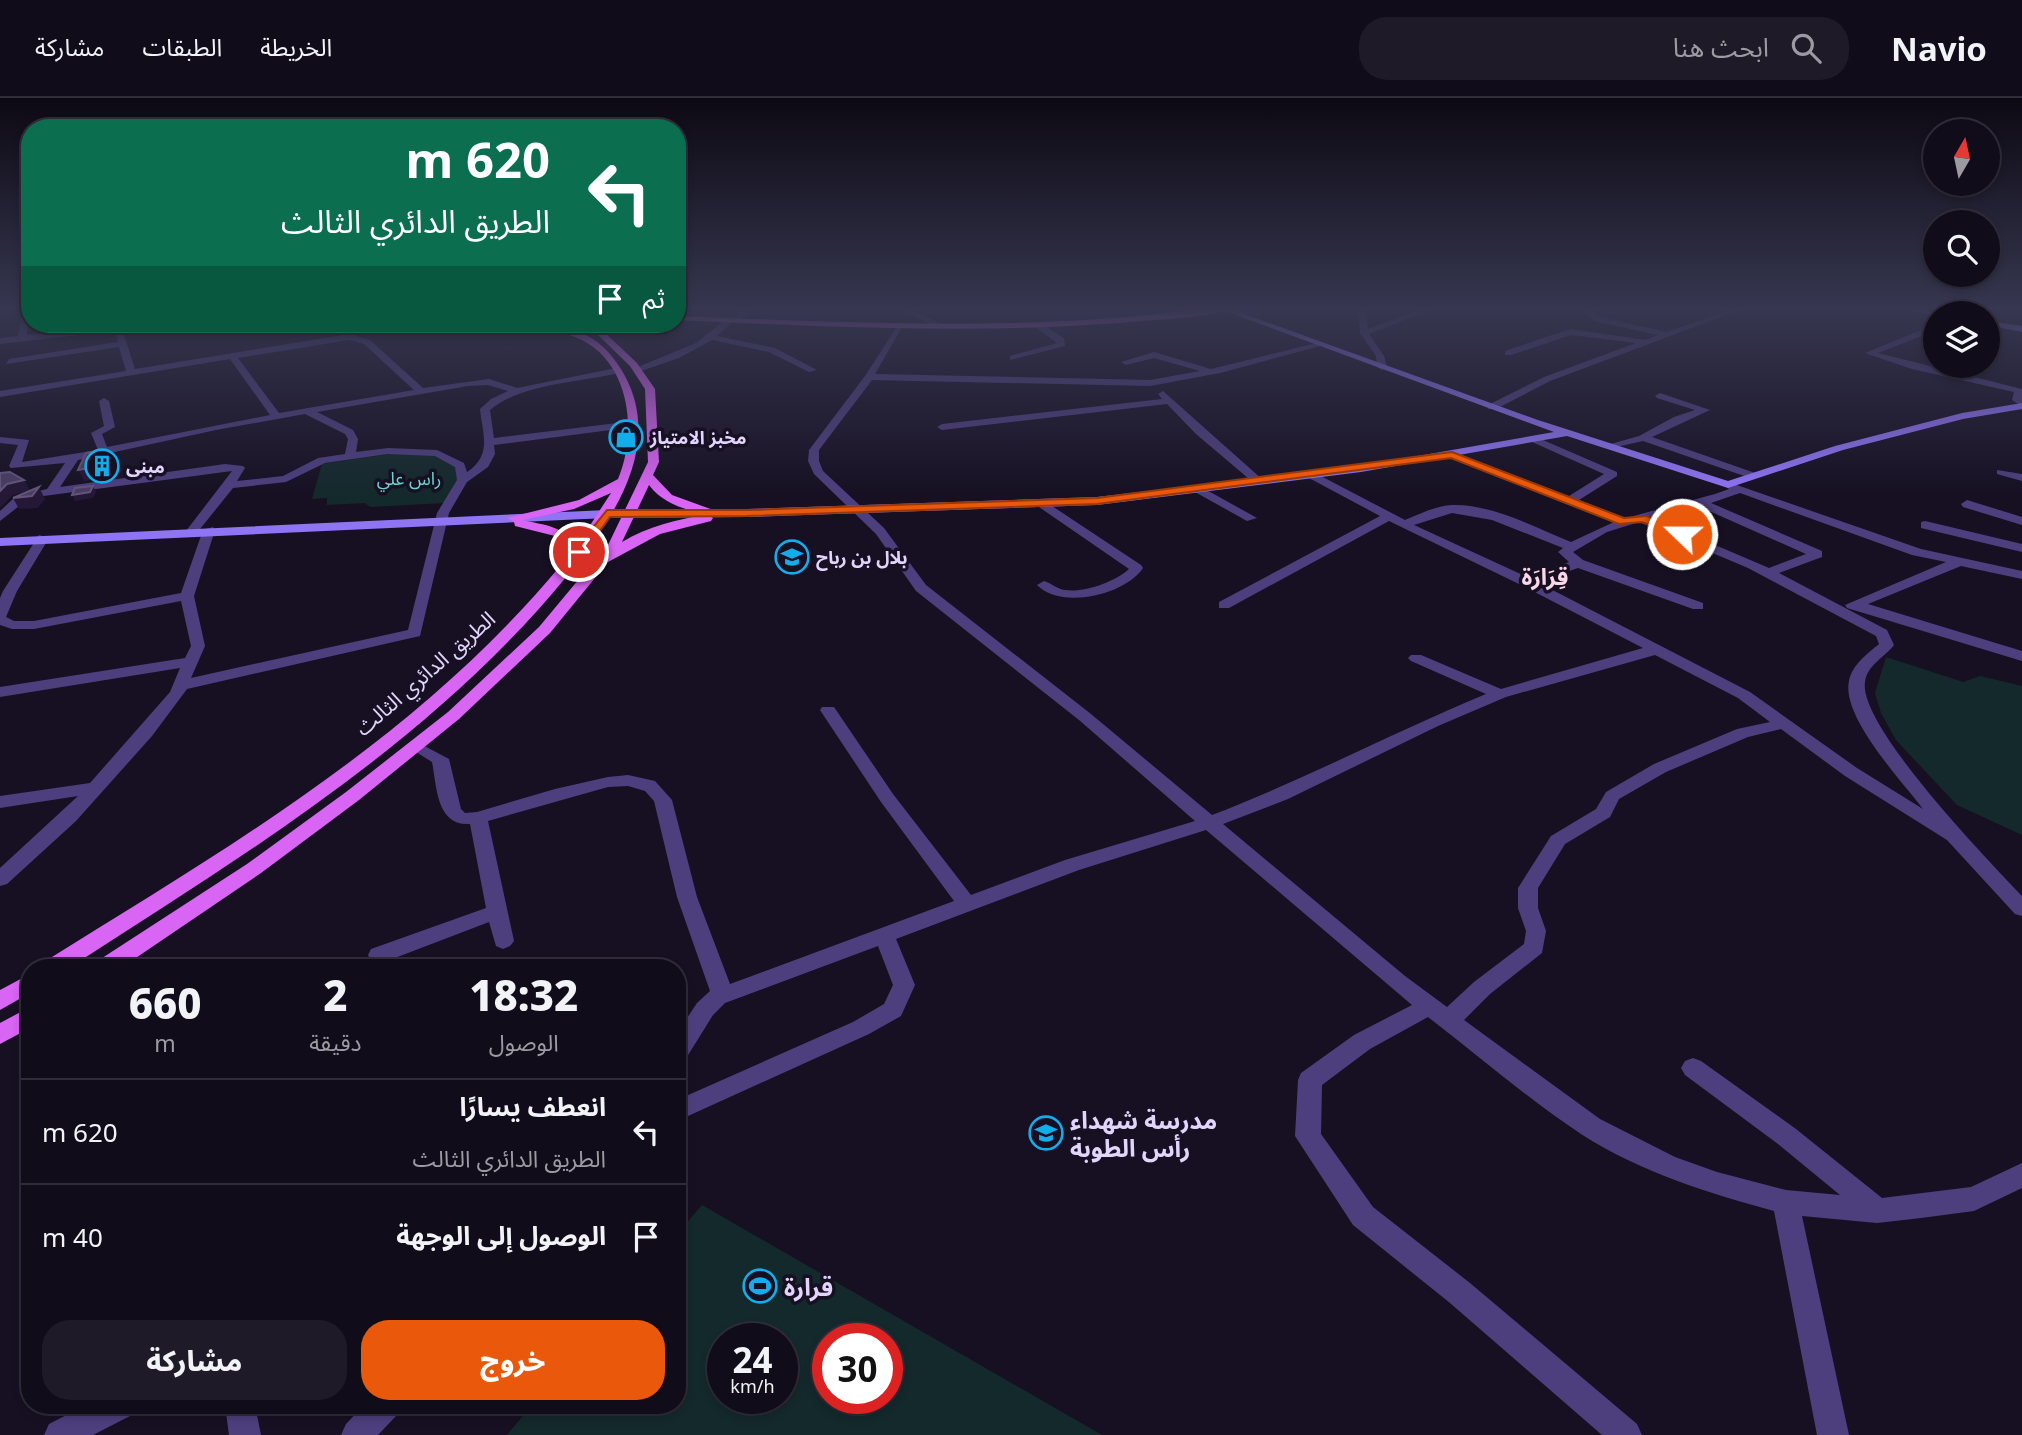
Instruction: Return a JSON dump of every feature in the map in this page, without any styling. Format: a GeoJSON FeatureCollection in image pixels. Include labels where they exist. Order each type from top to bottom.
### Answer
{"type":"FeatureCollection","features":[{"type":"Feature","properties":{"kind":"main road"},"geometry":{"type":"LineString","coordinates":[[117,959],[296,838],[417,747],[521,654],[596,569],[631,517],[650,478],[657,429],[650,390],[639,370]]}},
{"type":"Feature","properties":{"kind":"main road","name":"الطريق الدائري الثالث"},"geometry":{"type":"LineString","coordinates":[[66,959],[257,835],[376,750],[490,652],[568,568],[604,517],[625,479],[633,454],[634,424],[629,388],[617,371]]}},
{"type":"Feature","properties":{"kind":"main road"},"geometry":{"type":"LineString","coordinates":[[633,454],[655,452]]}},
{"type":"Feature","properties":{"kind":"main road"},"geometry":{"type":"LineString","coordinates":[[650,478],[654,487],[674,502],[708,514]]}},
{"type":"Feature","properties":{"kind":"main road"},"geometry":{"type":"LineString","coordinates":[[510,520],[573,507],[602,495],[625,479]]}},
{"type":"Feature","properties":{"kind":"main road"},"geometry":{"type":"LineString","coordinates":[[596,569],[644,534],[708,514]]}},
{"type":"Feature","properties":{"kind":"main road"},"geometry":{"type":"LineString","coordinates":[[510,520],[559,533],[567,544],[568,568]]}},
{"type":"Feature","properties":{"kind":"main road"},"geometry":{"type":"LineString","coordinates":[[0,1001],[21,988]]}},
{"type":"Feature","properties":{"kind":"main road"},"geometry":{"type":"LineString","coordinates":[[0,1035],[21,1022]]}},
{"type":"Feature","properties":{"kind":"street"},"geometry":{"type":"LineString","coordinates":[[27,381],[30,370]]}},
{"type":"Feature","properties":{"kind":"street"},"geometry":{"type":"LineString","coordinates":[[0,394],[27,381],[141,370]]}},
{"type":"Feature","properties":{"kind":"street"},"geometry":{"type":"LineString","coordinates":[[243,370],[276,416]]}},
{"type":"Feature","properties":{"kind":"street"},"geometry":{"type":"LineString","coordinates":[[397,370],[420,390]]}},
{"type":"Feature","properties":{"kind":"street"},"geometry":{"type":"LineString","coordinates":[[872,370],[812,455],[821,477],[880,531],[905,572],[921,589],[1085,717],[1212,822],[1397,982],[1591,1127],[1679,1170],[1717,1184],[1786,1202],[1877,1211],[1974,1199],[2022,1175]]}},
{"type":"Feature","properties":{"kind":"street"},"geometry":{"type":"LineString","coordinates":[[1205,370],[1210,372]]}},
{"type":"Feature","properties":{"kind":"street"},"geometry":{"type":"LineString","coordinates":[[869,377],[961,382],[1150,383],[1217,370]]}},
{"type":"Feature","properties":{"kind":"street"},"geometry":{"type":"LineString","coordinates":[[1391,370],[1878,539],[1956,563],[2022,575]]}},
{"type":"Feature","properties":{"kind":"street"},"geometry":{"type":"LineString","coordinates":[[1492,407],[1547,379],[1571,370]]}},
{"type":"Feature","properties":{"kind":"street"},"geometry":{"type":"LineString","coordinates":[[1927,370],[2019,391],[2017,400],[2022,405]]}},
{"type":"Feature","properties":{"kind":"street"},"geometry":{"type":"LineString","coordinates":[[183,685],[410,635],[416,629],[440,522],[463,480],[487,461],[489,442],[485,409],[494,401],[517,391],[617,371]]}},
{"type":"Feature","properties":{"kind":"street"},"geometry":{"type":"LineString","coordinates":[[2,469],[74,458],[276,416],[420,390],[484,381],[517,391]]}},
{"type":"Feature","properties":{"kind":"street"},"geometry":{"type":"LineString","coordinates":[[1150,383],[1259,482]]}},
{"type":"Feature","properties":{"kind":"street"},"geometry":{"type":"LineString","coordinates":[[1612,447],[1643,438],[1675,420],[1705,410],[1660,396]]}},
{"type":"Feature","properties":{"kind":"street"},"geometry":{"type":"LineString","coordinates":[[104,401],[110,427],[96,433],[104,452]]}},
{"type":"Feature","properties":{"kind":"street"},"geometry":{"type":"LineString","coordinates":[[942,427],[1170,401]]}},
{"type":"Feature","properties":{"kind":"street"},"geometry":{"type":"LineString","coordinates":[[1698,606],[1578,563],[1565,554],[1572,547],[1623,521],[1643,519],[1701,503],[1754,476],[1839,448],[1979,412],[2022,405]]}},
{"type":"Feature","properties":{"kind":"street"},"geometry":{"type":"LineString","coordinates":[[306,411],[349,432],[353,439],[350,455]]}},
{"type":"Feature","properties":{"kind":"street"},"geometry":{"type":"LineString","coordinates":[[489,442],[634,424]]}},
{"type":"Feature","properties":{"kind":"street"},"geometry":{"type":"LineString","coordinates":[[0,542],[491,520],[1043,504],[1199,490],[1313,475],[1452,455],[1567,433]]}},
{"type":"Feature","properties":{"kind":"street"},"geometry":{"type":"LineString","coordinates":[[1643,438],[1754,476]]}},
{"type":"Feature","properties":{"kind":"street"},"geometry":{"type":"LineString","coordinates":[[0,440],[25,442],[15,466]]}},
{"type":"Feature","properties":{"kind":"street"},"geometry":{"type":"LineString","coordinates":[[1536,440],[1613,474],[1569,501]]}},
{"type":"Feature","properties":{"kind":"street"},"geometry":{"type":"LineString","coordinates":[[229,485],[293,477],[313,463],[350,455],[398,451],[440,453],[460,466],[463,480]]}},
{"type":"Feature","properties":{"kind":"street"},"geometry":{"type":"LineString","coordinates":[[1452,455],[1623,521]]}},
{"type":"Feature","properties":{"kind":"street"},"geometry":{"type":"LineString","coordinates":[[50,492],[74,458]]}},
{"type":"Feature","properties":{"kind":"street"},"geometry":{"type":"LineString","coordinates":[[0,517],[22,498],[50,492],[225,467],[239,468],[201,531],[187,596],[198,641],[183,685],[96,788],[0,879]]}},
{"type":"Feature","properties":{"kind":"street"},"geometry":{"type":"LineString","coordinates":[[2001,472],[2022,478]]}},
{"type":"Feature","properties":{"kind":"street"},"geometry":{"type":"LineString","coordinates":[[1313,475],[1744,695],[1851,772],[1954,836]]}},
{"type":"Feature","properties":{"kind":"street"},"geometry":{"type":"LineString","coordinates":[[1199,490],[1251,519]]}},
{"type":"Feature","properties":{"kind":"street"},"geometry":{"type":"LineString","coordinates":[[1701,503],[1817,554],[1768,573]]}},
{"type":"Feature","properties":{"kind":"street"},"geometry":{"type":"LineString","coordinates":[[1043,504],[1136,568],[1129,577],[1080,594],[1063,594],[1044,585]]}},
{"type":"Feature","properties":{"kind":"street"},"geometry":{"type":"LineString","coordinates":[[1967,504],[2022,521]]}},
{"type":"Feature","properties":{"kind":"street"},"geometry":{"type":"LineString","coordinates":[[1405,524],[1446,510],[1462,510],[1511,524],[1572,547]]}},
{"type":"Feature","properties":{"kind":"street"},"geometry":{"type":"LineString","coordinates":[[1224,605],[1390,516]]}},
{"type":"Feature","properties":{"kind":"street"},"geometry":{"type":"LineString","coordinates":[[1643,519],[1768,573],[1874,627],[1887,639],[1887,645],[1860,666],[1856,687],[1859,703],[1884,747],[1954,836],[2022,909]]}},
{"type":"Feature","properties":{"kind":"street"},"geometry":{"type":"LineString","coordinates":[[1925,524],[2022,548]]}},
{"type":"Feature","properties":{"kind":"street"},"geometry":{"type":"LineString","coordinates":[[0,614],[10,591],[43,538]]}},
{"type":"Feature","properties":{"kind":"street"},"geometry":{"type":"LineString","coordinates":[[1997,571],[2022,560]]}},
{"type":"Feature","properties":{"kind":"street"},"geometry":{"type":"LineString","coordinates":[[1526,582],[1578,563]]}},
{"type":"Feature","properties":{"kind":"street"},"geometry":{"type":"LineString","coordinates":[[1839,610],[1956,563]]}},
{"type":"Feature","properties":{"kind":"street"},"geometry":{"type":"LineString","coordinates":[[0,620],[12,625],[34,625],[187,596]]}},
{"type":"Feature","properties":{"kind":"street"},"geometry":{"type":"LineString","coordinates":[[1855,604],[2022,656]]}},
{"type":"Feature","properties":{"kind":"street"},"geometry":{"type":"LineString","coordinates":[[686,1039],[705,1009],[722,993],[807,966],[1072,865],[1212,822],[1282,795],[1432,722],[1500,695],[1654,650]]}},
{"type":"Feature","properties":{"kind":"street"},"geometry":{"type":"LineString","coordinates":[[1416,659],[1500,695]]}},
{"type":"Feature","properties":{"kind":"street"},"geometry":{"type":"LineString","coordinates":[[0,692],[189,662]]}},
{"type":"Feature","properties":{"kind":"street"},"geometry":{"type":"LineString","coordinates":[[828,710],[887,798],[967,904]]}},
{"type":"Feature","properties":{"kind":"street"},"geometry":{"type":"LineString","coordinates":[[1626,1435],[1460,1293],[1363,1216],[1308,1136],[1310,1080],[1362,1042],[1440,1013],[1482,988],[1534,947],[1536,931],[1528,908],[1528,888],[1558,840],[1603,813],[1612,796],[1660,768],[1743,733],[1786,723]]}},
{"type":"Feature","properties":{"kind":"street"},"geometry":{"type":"LineString","coordinates":[[417,747],[440,759],[454,814],[461,819],[478,818],[610,781],[632,781],[649,786],[663,800],[687,897],[722,993]]}},
{"type":"Feature","properties":{"kind":"street"},"geometry":{"type":"LineString","coordinates":[[0,802],[96,788]]}},
{"type":"Feature","properties":{"kind":"street"},"geometry":{"type":"LineString","coordinates":[[478,818],[503,941]]}},
{"type":"Feature","properties":{"kind":"street"},"geometry":{"type":"LineString","coordinates":[[379,955],[496,912]]}},
{"type":"Feature","properties":{"kind":"street"},"geometry":{"type":"LineString","coordinates":[[686,1107],[803,1056],[893,1010],[904,985],[884,936]]}},
{"type":"Feature","properties":{"kind":"street"},"geometry":{"type":"LineString","coordinates":[[1693,1068],[1783,1130],[1877,1211]]}},
{"type":"Feature","properties":{"kind":"street"},"geometry":{"type":"LineString","coordinates":[[1786,1202],[1833,1435]]}},
{"type":"Feature","properties":{"kind":"street"},"geometry":{"type":"LineString","coordinates":[[60,1435],[101,1414]]}},
{"type":"Feature","properties":{"kind":"street"},"geometry":{"type":"LineString","coordinates":[[242,1414],[245,1435]]}},
{"type":"Feature","properties":{"kind":"street"},"geometry":{"type":"LineString","coordinates":[[357,1435],[377,1414]]}},
{"type":"Feature","properties":{"kind":"green space","name":"راس علي"},"geometry":{"type":"Polygon","coordinates":[[[411,451],[450,458],[461,476],[445,503],[370,507],[365,503],[327,505],[327,498],[312,499],[322,464],[411,451]]]}},
{"type":"Feature","properties":{"kind":"green space"},"geometry":{"type":"Polygon","coordinates":[[[1886,657],[1963,682],[1980,676],[2022,686],[2022,835],[1957,805],[1896,740],[1881,713],[1875,693],[1886,657]]]}},
{"type":"Feature","properties":{"kind":"green space","name":"قرارة"},"geometry":{"type":"Polygon","coordinates":[[[702,1205],[1102,1435],[507,1435],[524,1414],[686,1414],[686,1224],[702,1205]]]}},
{"type":"Feature","properties":{"kind":"building"},"geometry":{"type":"Polygon","coordinates":[[[104,450],[96,467],[78,470],[86,453],[104,450]]]}},
{"type":"Feature","properties":{"kind":"building"},"geometry":{"type":"Polygon","coordinates":[[[10,472],[24,480],[7,484],[0,491],[0,473],[10,472]]]}},
{"type":"Feature","properties":{"kind":"building"},"geometry":{"type":"Polygon","coordinates":[[[93,486],[90,492],[72,495],[75,488],[93,486]]]}},
{"type":"Feature","properties":{"kind":"building"},"geometry":{"type":"Polygon","coordinates":[[[39,487],[32,496],[13,498],[39,487]]]}},
{"type":"Feature","properties":{"kind":"place","name":"مخبز اﻻمتياز"},"geometry":{"type":"Point","coordinates":[626,437]}},
{"type":"Feature","properties":{"kind":"place","name":"مبنى"},"geometry":{"type":"Point","coordinates":[102,466]}},
{"type":"Feature","properties":{"kind":"place","name":"بلال بن رباح"},"geometry":{"type":"Point","coordinates":[792,557]}},
{"type":"Feature","properties":{"kind":"place","name":"مدرسة شهداء رأس الطوبة"},"geometry":{"type":"Point","coordinates":[1046,1133]}},
{"type":"Feature","properties":{"kind":"place","name":"قرارة"},"geometry":{"type":"Point","coordinates":[760,1286]}},
{"type":"Feature","properties":{"kind":"district","name":"قِرَارَة"},"geometry":{"type":"Point","coordinates":[1545,576]}},
{"type":"Feature","properties":{"kind":"route"},"geometry":{"type":"LineString","coordinates":[[579,552],[607,514],[710,511],[747,513],[1097,501],[1361,469],[1452,455],[1623,521],[1643,519],[1682,534]]}}]}
